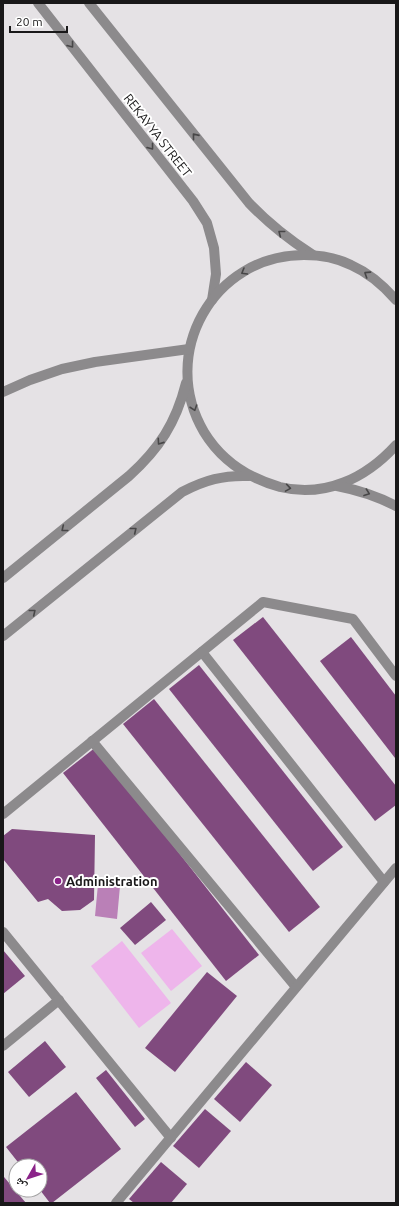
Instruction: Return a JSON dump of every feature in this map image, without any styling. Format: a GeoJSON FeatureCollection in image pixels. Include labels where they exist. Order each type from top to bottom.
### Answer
{"type":"FeatureCollection","features":[{"type":"Feature","properties":{"kind":"street","name":"REKAYYA STREET"},"geometry":{"type":"LineString","coordinates":[[38,3],[193,201],[207,223],[214,248],[216,274],[212,300]]}},
{"type":"Feature","properties":{"kind":"street"},"geometry":{"type":"LineString","coordinates":[[89,3],[249,203],[268,223],[313,255]]}},
{"type":"Feature","properties":{"kind":"street"},"geometry":{"type":"LineString","coordinates":[[3,578],[129,476],[143,464],[155,449],[166,434],[177,411],[187,381],[189,349],[201,316],[224,286],[240,274],[257,264],[275,258],[294,255],[313,255],[332,258],[351,265],[368,274],[383,286],[396,300]]}},
{"type":"Feature","properties":{"kind":"street"},"geometry":{"type":"LineString","coordinates":[[3,392],[30,380],[62,369],[95,362],[189,349]]}},
{"type":"Feature","properties":{"kind":"street"},"geometry":{"type":"LineString","coordinates":[[187,381],[192,404],[199,423],[209,440],[222,455],[237,468],[251,476],[272,484],[299,489],[318,489],[337,486],[371,469],[386,457],[396,445]]}},
{"type":"Feature","properties":{"kind":"street"},"geometry":{"type":"LineString","coordinates":[[3,636],[182,492],[198,483],[215,478],[251,476]]}},
{"type":"Feature","properties":{"kind":"street"},"geometry":{"type":"LineString","coordinates":[[337,486],[360,491],[396,506]]}},
{"type":"Feature","properties":{"kind":"street"},"geometry":{"type":"LineString","coordinates":[[3,814],[263,602],[353,619],[396,676]]}},
{"type":"Feature","properties":{"kind":"street"},"geometry":{"type":"LineString","coordinates":[[202,652],[384,882]]}},
{"type":"Feature","properties":{"kind":"street"},"geometry":{"type":"LineString","coordinates":[[92,741],[296,987]]}},
{"type":"Feature","properties":{"kind":"street"},"geometry":{"type":"LineString","coordinates":[[116,1203],[396,868]]}},
{"type":"Feature","properties":{"kind":"street"},"geometry":{"type":"LineString","coordinates":[[3,932],[171,1138]]}},
{"type":"Feature","properties":{"kind":"street"},"geometry":{"type":"LineString","coordinates":[[3,1046],[59,1000]]}},
{"type":"Feature","properties":{"kind":"shaded area"},"geometry":{"type":"Polygon","coordinates":[[[98,884],[120,886],[117,919],[95,916],[98,884]]]}},
{"type":"Feature","properties":{"kind":"shaded area"},"geometry":{"type":"Polygon","coordinates":[[[172,929],[202,966],[171,991],[141,953],[172,929]]]}},
{"type":"Feature","properties":{"kind":"shaded area"},"geometry":{"type":"Polygon","coordinates":[[[122,941],[171,1003],[139,1028],[91,966],[122,941]]]}},
{"type":"Feature","properties":{"kind":"building"},"geometry":{"type":"Polygon","coordinates":[[[263,617],[396,786],[396,805],[375,821],[233,640],[263,617]]]}},
{"type":"Feature","properties":{"kind":"building"},"geometry":{"type":"Polygon","coordinates":[[[351,637],[396,696],[395,758],[320,661],[351,637]]]}},
{"type":"Feature","properties":{"kind":"building"},"geometry":{"type":"Polygon","coordinates":[[[199,665],[343,847],[313,871],[169,689],[199,665]]]}},
{"type":"Feature","properties":{"kind":"building"},"geometry":{"type":"Polygon","coordinates":[[[154,699],[320,907],[289,932],[123,724],[154,699]]]}},
{"type":"Feature","properties":{"kind":"building"},"geometry":{"type":"Polygon","coordinates":[[[96,747],[259,955],[226,981],[63,773],[96,747]]]}},
{"type":"Feature","properties":{"kind":"building","name":"Administration"},"geometry":{"type":"Polygon","coordinates":[[[12,829],[95,835],[94,900],[80,910],[62,911],[48,899],[38,902],[3,859],[3,836],[12,829]]]}},
{"type":"Feature","properties":{"kind":"building"},"geometry":{"type":"Polygon","coordinates":[[[151,902],[166,920],[135,945],[120,928],[151,902]]]}},
{"type":"Feature","properties":{"kind":"building"},"geometry":{"type":"Polygon","coordinates":[[[3,950],[25,976],[3,994],[3,950]]]}},
{"type":"Feature","properties":{"kind":"building"},"geometry":{"type":"Polygon","coordinates":[[[207,972],[237,996],[175,1072],[145,1048],[207,972]]]}},
{"type":"Feature","properties":{"kind":"building"},"geometry":{"type":"Polygon","coordinates":[[[45,1041],[66,1067],[29,1097],[8,1072],[45,1041]]]}},
{"type":"Feature","properties":{"kind":"building"},"geometry":{"type":"Polygon","coordinates":[[[246,1062],[272,1085],[240,1122],[214,1099],[246,1062]]]}},
{"type":"Feature","properties":{"kind":"building"},"geometry":{"type":"Polygon","coordinates":[[[106,1070],[145,1119],[135,1127],[96,1078],[106,1070]]]}},
{"type":"Feature","properties":{"kind":"building"},"geometry":{"type":"Polygon","coordinates":[[[76,1092],[121,1149],[52,1203],[50,1203],[46,1198],[48,1198],[48,1158],[15,1158],[6,1147],[76,1092]]]}},
{"type":"Feature","properties":{"kind":"building"},"geometry":{"type":"Polygon","coordinates":[[[205,1109],[231,1131],[199,1168],[173,1146],[205,1109]]]}},
{"type":"Feature","properties":{"kind":"building"},"geometry":{"type":"Polygon","coordinates":[[[161,1162],[187,1184],[171,1203],[134,1203],[129,1199],[161,1162]]]}},
{"type":"Feature","properties":{"kind":"building"},"geometry":{"type":"Polygon","coordinates":[[[4,1177],[8,1182],[8,1198],[22,1198],[26,1203],[3,1203],[4,1177]]]}},
{"type":"Feature","properties":{"kind":"place","name":"Administration"},"geometry":{"type":"Point","coordinates":[58,881]}}]}
